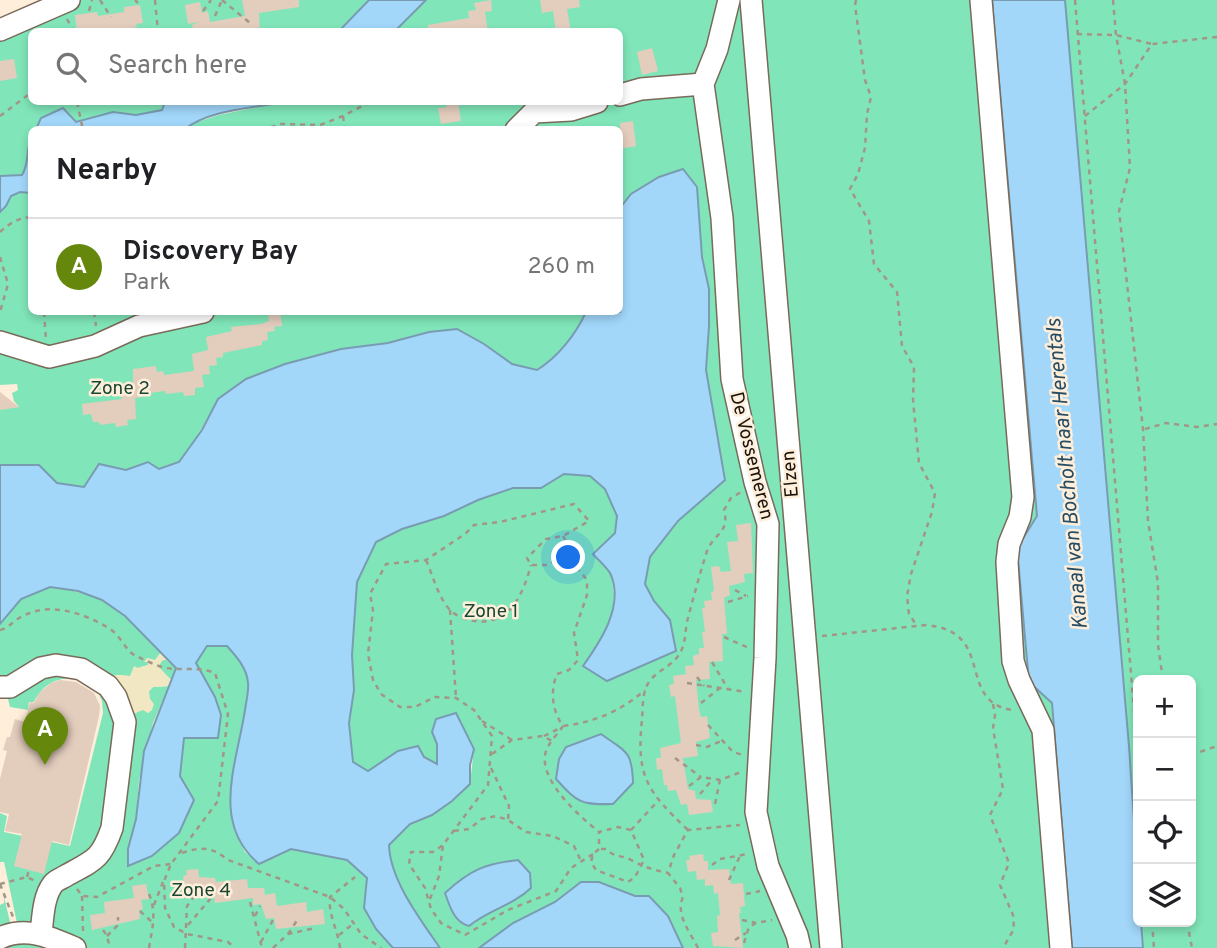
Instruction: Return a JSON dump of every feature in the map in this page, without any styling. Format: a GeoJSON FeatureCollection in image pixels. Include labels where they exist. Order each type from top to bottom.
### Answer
{"type":"FeatureCollection","features":[{"type":"Feature","properties":{"kind":"street"},"geometry":{"type":"LineString","coordinates":[[0,30],[69,0]]}},
{"type":"Feature","properties":{"kind":"street","name":"De Vossemeren"},"geometry":{"type":"LineString","coordinates":[[729,0],[717,49],[703,84],[722,218],[732,379],[768,524],[757,823],[768,866],[800,948]]}},
{"type":"Feature","properties":{"kind":"street","name":"Elzen"},"geometry":{"type":"LineString","coordinates":[[751,0],[831,948]]}},
{"type":"Feature","properties":{"kind":"street"},"geometry":{"type":"LineString","coordinates":[[981,0],[1023,497],[1020,517],[1009,544],[1007,562],[1013,661],[1043,730],[1061,948]]}},
{"type":"Feature","properties":{"kind":"street"},"geometry":{"type":"LineString","coordinates":[[623,94],[641,89],[703,84]]}},
{"type":"Feature","properties":{"kind":"street"},"geometry":{"type":"LineString","coordinates":[[520,126],[534,112],[571,110],[587,105]]}},
{"type":"Feature","properties":{"kind":"street"},"geometry":{"type":"LineString","coordinates":[[0,342],[49,357],[95,346],[139,326],[189,315]]}},
{"type":"Feature","properties":{"kind":"street"},"geometry":{"type":"LineString","coordinates":[[0,687],[10,687],[41,668],[72,666],[108,686],[125,722],[111,828],[102,853],[92,862],[54,883],[46,897],[41,933]]}},
{"type":"Feature","properties":{"kind":"street"},"geometry":{"type":"LineString","coordinates":[[6,936],[41,933],[79,941]]}},
{"type":"Feature","properties":{"kind":"path"},"geometry":{"type":"LineString","coordinates":[[89,11],[92,0]]}},
{"type":"Feature","properties":{"kind":"path"},"geometry":{"type":"LineString","coordinates":[[100,0],[111,17]]}},
{"type":"Feature","properties":{"kind":"path"},"geometry":{"type":"LineString","coordinates":[[155,0],[158,28]]}},
{"type":"Feature","properties":{"kind":"path"},"geometry":{"type":"LineString","coordinates":[[202,11],[211,0]]}},
{"type":"Feature","properties":{"kind":"path"},"geometry":{"type":"LineString","coordinates":[[215,16],[222,0],[250,23]]}},
{"type":"Feature","properties":{"kind":"path"},"geometry":{"type":"LineString","coordinates":[[856,0],[865,80],[871,97],[865,148],[858,174],[850,189],[869,221],[874,264],[897,292],[902,346],[914,367],[913,400],[919,463],[935,494],[907,596],[909,614],[918,626]]}},
{"type":"Feature","properties":{"kind":"path"},"geometry":{"type":"LineString","coordinates":[[1074,0],[1136,738]]}},
{"type":"Feature","properties":{"kind":"path"},"geometry":{"type":"LineString","coordinates":[[1113,0],[1125,84],[1130,168],[1119,211],[1143,429],[1147,520],[1158,583],[1158,645],[1162,675]]}},
{"type":"Feature","properties":{"kind":"path"},"geometry":{"type":"LineString","coordinates":[[1077,34],[1116,35],[1152,44],[1217,37]]}},
{"type":"Feature","properties":{"kind":"path"},"geometry":{"type":"LineString","coordinates":[[1085,116],[1125,84],[1152,44]]}},
{"type":"Feature","properties":{"kind":"path"},"geometry":{"type":"LineString","coordinates":[[0,116],[28,95]]}},
{"type":"Feature","properties":{"kind":"path"},"geometry":{"type":"LineString","coordinates":[[78,105],[82,126]]}},
{"type":"Feature","properties":{"kind":"path"},"geometry":{"type":"LineString","coordinates":[[274,126],[320,125],[364,105]]}},
{"type":"Feature","properties":{"kind":"path"},"geometry":{"type":"LineString","coordinates":[[344,116],[345,126]]}},
{"type":"Feature","properties":{"kind":"path"},"geometry":{"type":"LineString","coordinates":[[0,232],[10,223],[28,217]]}},
{"type":"Feature","properties":{"kind":"path"},"geometry":{"type":"LineString","coordinates":[[0,257],[8,284],[0,312]]}},
{"type":"Feature","properties":{"kind":"path"},"geometry":{"type":"LineString","coordinates":[[44,315],[49,357]]}},
{"type":"Feature","properties":{"kind":"path"},"geometry":{"type":"LineString","coordinates":[[1143,429],[1166,423],[1197,427],[1217,424]]}},
{"type":"Feature","properties":{"kind":"path"},"geometry":{"type":"LineString","coordinates":[[756,484],[731,498],[724,510],[726,519],[723,532],[711,541],[700,572],[682,648],[675,661],[650,680],[645,690],[640,737],[644,776],[658,802],[688,830],[757,823]]}},
{"type":"Feature","properties":{"kind":"path"},"geometry":{"type":"LineString","coordinates":[[426,559],[440,594],[450,610],[467,620],[485,622],[501,617],[515,605],[531,565],[527,558],[546,539],[563,536],[589,521],[575,504],[500,522],[474,525],[465,534],[426,559],[386,564],[370,594],[373,610],[368,653],[373,680],[381,694],[400,707],[415,707],[435,697],[456,698],[474,710],[492,736],[488,785],[443,845],[433,852],[411,852],[409,864],[425,888],[431,909],[441,923],[465,934],[508,910],[556,891],[571,868],[599,849],[606,849],[615,857],[628,858],[641,867],[668,873],[680,888],[683,897],[679,906],[681,915],[698,948]]}},
{"type":"Feature","properties":{"kind":"path"},"geometry":{"type":"LineString","coordinates":[[563,536],[573,552],[575,565],[587,580],[587,595],[574,633],[578,660],[569,670],[557,674],[553,684],[555,715],[563,726]]}},
{"type":"Feature","properties":{"kind":"path"},"geometry":{"type":"LineString","coordinates":[[531,565],[548,565],[573,552]]}},
{"type":"Feature","properties":{"kind":"path"},"geometry":{"type":"LineString","coordinates":[[735,590],[746,596]]}},
{"type":"Feature","properties":{"kind":"path"},"geometry":{"type":"LineString","coordinates":[[0,630],[24,615],[46,610],[76,612],[94,619],[120,636],[131,654],[166,668],[199,668],[215,673],[228,713],[225,760],[218,801],[171,864],[154,905],[149,948]]}},
{"type":"Feature","properties":{"kind":"path"},"geometry":{"type":"LineString","coordinates":[[450,610],[456,698]]}},
{"type":"Feature","properties":{"kind":"path"},"geometry":{"type":"LineString","coordinates":[[805,638],[939,626],[953,632],[971,651],[982,693],[993,704],[993,728],[1003,789],[990,815],[1010,863],[1000,886],[1013,915],[1014,929],[1003,948]]}},
{"type":"Feature","properties":{"kind":"path"},"geometry":{"type":"LineString","coordinates":[[724,637],[765,653]]}},
{"type":"Feature","properties":{"kind":"path"},"geometry":{"type":"LineString","coordinates":[[712,662],[729,689]]}},
{"type":"Feature","properties":{"kind":"path"},"geometry":{"type":"LineString","coordinates":[[697,677],[704,686]]}},
{"type":"Feature","properties":{"kind":"path"},"geometry":{"type":"LineString","coordinates":[[687,683],[763,695]]}},
{"type":"Feature","properties":{"kind":"path"},"geometry":{"type":"LineString","coordinates":[[701,703],[720,688]]}},
{"type":"Feature","properties":{"kind":"path"},"geometry":{"type":"LineString","coordinates":[[492,754],[512,740],[542,736],[563,726],[602,717],[627,706],[645,690]]}},
{"type":"Feature","properties":{"kind":"path"},"geometry":{"type":"LineString","coordinates":[[481,720],[512,740]]}},
{"type":"Feature","properties":{"kind":"path"},"geometry":{"type":"LineString","coordinates":[[708,725],[733,752],[759,765]]}},
{"type":"Feature","properties":{"kind":"path"},"geometry":{"type":"LineString","coordinates":[[563,726],[552,741],[545,758],[553,781],[567,804],[599,832]]}},
{"type":"Feature","properties":{"kind":"path"},"geometry":{"type":"LineString","coordinates":[[542,736],[552,741]]}},
{"type":"Feature","properties":{"kind":"path"},"geometry":{"type":"LineString","coordinates":[[696,746],[707,747],[721,741]]}},
{"type":"Feature","properties":{"kind":"path"},"geometry":{"type":"LineString","coordinates":[[1196,753],[1217,746]]}},
{"type":"Feature","properties":{"kind":"path"},"geometry":{"type":"LineString","coordinates":[[675,758],[701,777],[720,780],[759,765]]}},
{"type":"Feature","properties":{"kind":"path"},"geometry":{"type":"LineString","coordinates":[[491,768],[509,806],[508,820]]}},
{"type":"Feature","properties":{"kind":"path"},"geometry":{"type":"LineString","coordinates":[[689,786],[701,777]]}},
{"type":"Feature","properties":{"kind":"path"},"geometry":{"type":"LineString","coordinates":[[700,794],[713,779]]}},
{"type":"Feature","properties":{"kind":"path"},"geometry":{"type":"LineString","coordinates":[[715,804],[720,780]]}},
{"type":"Feature","properties":{"kind":"path"},"geometry":{"type":"LineString","coordinates":[[631,830],[658,802]]}},
{"type":"Feature","properties":{"kind":"path"},"geometry":{"type":"LineString","coordinates":[[453,831],[469,829],[482,819],[496,816],[508,820],[526,832],[553,836],[574,846],[581,861]]}},
{"type":"Feature","properties":{"kind":"path"},"geometry":{"type":"LineString","coordinates":[[599,832],[618,827],[631,830]]}},
{"type":"Feature","properties":{"kind":"path"},"geometry":{"type":"LineString","coordinates":[[593,854],[591,862],[596,870],[618,880],[628,881],[635,877],[644,860],[631,830]]}},
{"type":"Feature","properties":{"kind":"path"},"geometry":{"type":"LineString","coordinates":[[668,873],[674,855],[688,830]]}},
{"type":"Feature","properties":{"kind":"path"},"geometry":{"type":"LineString","coordinates":[[599,832],[599,849]]}},
{"type":"Feature","properties":{"kind":"path"},"geometry":{"type":"LineString","coordinates":[[429,901],[439,877],[443,845]]}},
{"type":"Feature","properties":{"kind":"path"},"geometry":{"type":"LineString","coordinates":[[179,854],[193,849],[214,849],[228,860],[330,897],[344,909],[361,934],[381,948]]}},
{"type":"Feature","properties":{"kind":"path"},"geometry":{"type":"LineString","coordinates":[[712,865],[720,859],[765,850]]}},
{"type":"Feature","properties":{"kind":"path"},"geometry":{"type":"LineString","coordinates":[[729,880],[740,856]]}},
{"type":"Feature","properties":{"kind":"path"},"geometry":{"type":"LineString","coordinates":[[82,895],[97,897],[154,866],[171,864]]}},
{"type":"Feature","properties":{"kind":"path"},"geometry":{"type":"LineString","coordinates":[[27,877],[29,870]]}},
{"type":"Feature","properties":{"kind":"path"},"geometry":{"type":"LineString","coordinates":[[68,875],[82,895],[79,941]]}},
{"type":"Feature","properties":{"kind":"path"},"geometry":{"type":"LineString","coordinates":[[6,936],[13,912],[0,884],[27,877],[51,888]]}},
{"type":"Feature","properties":{"kind":"path"},"geometry":{"type":"LineString","coordinates":[[340,948],[339,935],[329,908],[330,897],[355,877]]}},
{"type":"Feature","properties":{"kind":"path"},"geometry":{"type":"LineString","coordinates":[[164,880],[165,908],[174,927],[187,934],[228,942],[235,948]]}},
{"type":"Feature","properties":{"kind":"path"},"geometry":{"type":"LineString","coordinates":[[185,948],[187,906],[198,891]]}},
{"type":"Feature","properties":{"kind":"path"},"geometry":{"type":"LineString","coordinates":[[149,894],[154,905]]}},
{"type":"Feature","properties":{"kind":"path"},"geometry":{"type":"LineString","coordinates":[[188,925],[211,898]]}},
{"type":"Feature","properties":{"kind":"path"},"geometry":{"type":"LineString","coordinates":[[250,902],[262,948]]}},
{"type":"Feature","properties":{"kind":"path"},"geometry":{"type":"LineString","coordinates":[[254,916],[260,906]]}},
{"type":"Feature","properties":{"kind":"path"},"geometry":{"type":"LineString","coordinates":[[140,911],[153,923]]}},
{"type":"Feature","properties":{"kind":"path"},"geometry":{"type":"LineString","coordinates":[[742,920],[756,923],[789,917]]}},
{"type":"Feature","properties":{"kind":"path"},"geometry":{"type":"LineString","coordinates":[[107,936],[118,925],[118,918]]}},
{"type":"Feature","properties":{"kind":"path"},"geometry":{"type":"LineString","coordinates":[[273,948],[288,934],[298,919]]}},
{"type":"Feature","properties":{"kind":"path"},"geometry":{"type":"LineString","coordinates":[[261,942],[273,920]]}},
{"type":"Feature","properties":{"kind":"path"},"geometry":{"type":"LineString","coordinates":[[339,935],[354,923]]}},
{"type":"Feature","properties":{"kind":"path"},"geometry":{"type":"LineString","coordinates":[[744,943],[749,928],[756,923]]}},
{"type":"Feature","properties":{"kind":"path"},"geometry":{"type":"LineString","coordinates":[[1152,927],[1154,948]]}},
{"type":"Feature","properties":{"kind":"path"},"geometry":{"type":"LineString","coordinates":[[1188,927],[1192,948]]}},
{"type":"Feature","properties":{"kind":"path"},"geometry":{"type":"LineString","coordinates":[[288,934],[315,928]]}},
{"type":"Feature","properties":{"kind":"path"},"geometry":{"type":"LineString","coordinates":[[103,930],[110,948]]}},
{"type":"Feature","properties":{"kind":"path"},"geometry":{"type":"LineString","coordinates":[[735,940],[746,933]]}},
{"type":"Feature","properties":{"kind":"green space"},"geometry":{"type":"Polygon","coordinates":[[[69,0],[369,0],[342,28],[28,28],[28,105],[164,105],[162,110],[136,115],[113,112],[75,122],[41,118],[37,126],[28,126],[28,165],[22,175],[0,176],[0,30],[69,0]]]}},
{"type":"Feature","properties":{"kind":"green space","name":"Zone 1"},"geometry":{"type":"Polygon","coordinates":[[[426,0],[744,0],[824,948],[683,948],[668,916],[635,896],[599,882],[581,882],[555,902],[513,923],[479,948],[440,948],[400,885],[389,844],[410,824],[432,815],[470,784],[474,749],[455,714],[432,732],[437,744],[437,764],[424,757],[368,771],[352,762],[349,723],[354,690],[352,655],[357,582],[376,542],[402,529],[444,516],[513,488],[541,488],[564,474],[590,476],[605,489],[617,516],[611,574],[614,594],[612,615],[606,634],[583,666],[670,620],[654,601],[645,584],[650,557],[678,521],[725,480],[706,370],[709,289],[702,257],[697,187],[631,194],[623,204],[623,126],[190,126],[219,115],[267,105],[623,105],[623,28],[398,28],[426,0]],[[502,862],[490,866],[486,913],[503,906],[502,862]]]}},
{"type":"Feature","properties":{"kind":"green space"},"geometry":{"type":"Polygon","coordinates":[[[758,0],[976,0],[1018,496],[1008,652],[1037,722],[1058,948],[838,948],[758,0]]]}},
{"type":"Feature","properties":{"kind":"green space"},"geometry":{"type":"Polygon","coordinates":[[[985,0],[992,0],[1037,516],[1017,549],[1052,702],[1072,948],[1065,948],[1048,755],[1018,661],[1010,564],[1023,521],[985,0]]]}},
{"type":"Feature","properties":{"kind":"green space"},"geometry":{"type":"Polygon","coordinates":[[[1065,0],[1217,0],[1217,948],[1143,948],[1141,927],[1196,927],[1196,675],[1133,675],[1133,806],[1065,0]]]}},
{"type":"Feature","properties":{"kind":"green space","name":"Zone 2"},"geometry":{"type":"Polygon","coordinates":[[[20,192],[28,193],[28,315],[584,315],[565,345],[536,370],[512,364],[457,329],[341,349],[218,399],[188,453],[179,462],[159,469],[148,462],[126,470],[99,464],[84,487],[57,483],[39,465],[0,465],[0,409],[19,407],[12,393],[18,390],[17,384],[0,385],[0,212],[11,196],[20,192]]]}},
{"type":"Feature","properties":{"kind":"green space"},"geometry":{"type":"Polygon","coordinates":[[[50,587],[81,593],[109,604],[131,621],[161,652],[155,661],[147,658],[148,665],[138,668],[130,676],[108,677],[76,663],[0,678],[0,624],[20,599],[50,587]]]}},
{"type":"Feature","properties":{"kind":"green space","name":"Zone 4"},"geometry":{"type":"Polygon","coordinates":[[[207,646],[227,646],[241,661],[249,682],[234,830],[245,852],[259,864],[291,849],[347,860],[367,878],[364,908],[376,929],[393,948],[0,948],[27,938],[46,897],[94,862],[133,714],[143,709],[148,713],[149,691],[153,687],[169,686],[153,723],[139,781],[136,819],[128,849],[128,866],[152,856],[194,801],[180,776],[184,738],[202,676],[196,663],[207,646]]]}},
{"type":"Feature","properties":{"kind":"green space"},"geometry":{"type":"Polygon","coordinates":[[[165,659],[176,668],[171,680],[158,667],[165,659]]]}},
{"type":"Feature","properties":{"kind":"green space"},"geometry":{"type":"Polygon","coordinates":[[[41,672],[71,678],[49,684],[34,702],[29,702],[28,710],[10,707],[8,699],[24,683],[41,672]]]}},
{"type":"Feature","properties":{"kind":"green space"},"geometry":{"type":"Polygon","coordinates":[[[103,686],[121,722],[101,847],[54,879],[31,927],[17,923],[4,862],[0,862],[0,813],[7,816],[4,832],[70,846],[103,713],[102,701],[96,687],[103,686]]]}},
{"type":"Feature","properties":{"kind":"green space"},"geometry":{"type":"Polygon","coordinates":[[[4,897],[11,926],[0,934],[0,905],[4,903],[4,897]]]}},
{"type":"Feature","properties":{"kind":"sand"},"geometry":{"type":"Polygon","coordinates":[[[161,652],[168,660],[162,660],[159,667],[171,680],[169,686],[153,687],[149,691],[154,704],[152,710],[148,713],[143,710],[133,714],[108,677],[130,676],[134,666],[138,668],[148,665],[149,662],[144,662],[147,658],[155,660],[161,652]]]}},
{"type":"Feature","properties":{"kind":"water"},"geometry":{"type":"Polygon","coordinates":[[[369,0],[426,0],[398,28],[342,28],[369,0]]]}},
{"type":"Feature","properties":{"kind":"water","name":"Kanaal van Bocholt naar Herentals"},"geometry":{"type":"Polygon","coordinates":[[[992,0],[1065,0],[1129,746],[1133,806],[1133,927],[1141,927],[1143,948],[1072,948],[1052,703],[1029,682],[1017,548],[1037,516],[992,0]]]}},
{"type":"Feature","properties":{"kind":"water"},"geometry":{"type":"Polygon","coordinates":[[[164,105],[265,105],[206,117],[189,126],[37,126],[41,118],[63,108],[76,122],[113,112],[136,115],[162,110],[164,105]]]}},
{"type":"Feature","properties":{"kind":"water"},"geometry":{"type":"Polygon","coordinates":[[[28,149],[28,193],[20,192],[11,196],[0,212],[0,176],[22,175],[28,149]]]}},
{"type":"Feature","properties":{"kind":"water"},"geometry":{"type":"Polygon","coordinates":[[[683,169],[697,187],[702,257],[709,289],[706,370],[725,480],[678,521],[650,557],[645,584],[654,601],[670,620],[676,651],[607,681],[583,666],[608,623],[614,599],[611,575],[593,554],[615,533],[617,516],[605,489],[590,476],[564,474],[541,488],[513,488],[444,516],[402,529],[376,542],[357,582],[352,655],[354,690],[349,723],[353,762],[368,771],[398,751],[418,746],[424,757],[437,764],[437,744],[432,732],[436,719],[456,713],[474,749],[470,765],[470,784],[432,815],[410,824],[389,845],[400,885],[440,948],[393,948],[376,929],[364,908],[367,878],[347,860],[291,849],[259,864],[244,848],[235,830],[231,792],[248,683],[243,667],[227,646],[207,646],[196,663],[215,697],[221,715],[218,738],[184,738],[180,776],[194,800],[179,833],[152,856],[128,866],[128,849],[136,819],[144,751],[176,668],[125,616],[102,600],[78,591],[50,587],[21,599],[0,624],[0,465],[39,465],[57,483],[84,487],[99,464],[126,470],[148,462],[159,469],[179,462],[202,430],[218,399],[246,379],[285,364],[341,349],[388,343],[429,332],[457,329],[512,364],[537,370],[566,344],[584,315],[623,315],[623,204],[631,194],[659,177],[683,169]]]}},
{"type":"Feature","properties":{"kind":"water"},"geometry":{"type":"Polygon","coordinates":[[[601,734],[626,753],[631,764],[633,783],[613,804],[581,801],[556,779],[559,759],[566,747],[601,734]]]}},
{"type":"Feature","properties":{"kind":"water"},"geometry":{"type":"Polygon","coordinates":[[[518,860],[530,873],[531,888],[469,926],[460,921],[453,913],[445,893],[478,869],[518,860]]]}},
{"type":"Feature","properties":{"kind":"water"},"geometry":{"type":"Polygon","coordinates":[[[581,882],[599,882],[635,896],[649,896],[668,916],[683,948],[479,948],[513,923],[555,902],[581,882]]]}},
{"type":"Feature","properties":{"kind":"building"},"geometry":{"type":"Polygon","coordinates":[[[242,0],[299,0],[299,7],[259,13],[260,28],[192,28],[192,25],[199,22],[188,24],[185,5],[200,2],[202,13],[208,11],[210,22],[245,16],[242,0]]]}},
{"type":"Feature","properties":{"kind":"building"},"geometry":{"type":"Polygon","coordinates":[[[491,0],[492,11],[485,12],[487,28],[428,28],[428,25],[469,18],[468,11],[476,10],[474,3],[491,0]]]}},
{"type":"Feature","properties":{"kind":"building"},"geometry":{"type":"Polygon","coordinates":[[[540,0],[579,0],[580,7],[567,9],[570,28],[555,28],[553,11],[542,13],[540,0]]]}},
{"type":"Feature","properties":{"kind":"building"},"geometry":{"type":"Polygon","coordinates":[[[140,5],[143,23],[132,28],[77,28],[75,15],[97,12],[98,16],[124,12],[124,7],[140,5]]]}},
{"type":"Feature","properties":{"kind":"building"},"geometry":{"type":"Polygon","coordinates":[[[652,48],[658,71],[642,75],[637,52],[652,48]]]}},
{"type":"Feature","properties":{"kind":"building"},"geometry":{"type":"Polygon","coordinates":[[[14,59],[17,78],[0,81],[0,61],[14,59]]]}},
{"type":"Feature","properties":{"kind":"building"},"geometry":{"type":"Polygon","coordinates":[[[458,105],[461,121],[441,124],[438,108],[458,105]]]}},
{"type":"Feature","properties":{"kind":"building"},"geometry":{"type":"Polygon","coordinates":[[[633,121],[636,146],[623,148],[623,126],[620,126],[620,123],[633,121]]]}},
{"type":"Feature","properties":{"kind":"building"},"geometry":{"type":"Polygon","coordinates":[[[268,315],[280,315],[282,326],[267,332],[268,340],[262,341],[262,345],[223,353],[223,357],[216,358],[217,365],[209,366],[210,374],[202,375],[204,387],[195,388],[195,395],[184,396],[183,392],[166,394],[165,391],[142,394],[142,397],[135,398],[136,419],[127,420],[128,425],[100,425],[99,422],[93,422],[91,414],[83,415],[82,404],[122,399],[120,385],[133,383],[133,369],[156,366],[157,372],[163,371],[164,375],[194,371],[192,354],[208,350],[206,337],[232,331],[231,327],[269,321],[268,315]]]}},
{"type":"Feature","properties":{"kind":"building"},"geometry":{"type":"Polygon","coordinates":[[[0,392],[19,407],[0,410],[0,392]]]}},
{"type":"Feature","properties":{"kind":"building"},"geometry":{"type":"Polygon","coordinates":[[[751,523],[753,573],[744,574],[745,582],[729,586],[730,595],[724,598],[727,634],[722,634],[723,661],[709,662],[710,679],[696,680],[699,710],[701,717],[707,716],[710,738],[696,742],[698,756],[683,758],[688,789],[695,791],[696,799],[711,800],[713,812],[689,815],[687,804],[681,805],[676,790],[668,791],[667,785],[664,785],[662,769],[657,770],[656,758],[661,758],[660,748],[681,743],[675,696],[671,697],[669,685],[674,684],[673,676],[686,674],[685,666],[694,665],[693,656],[699,654],[699,648],[704,648],[702,608],[705,608],[704,601],[712,600],[711,592],[714,591],[711,567],[719,566],[721,572],[731,571],[727,542],[738,541],[736,525],[751,523]]]}},
{"type":"Feature","properties":{"kind":"building"},"geometry":{"type":"Polygon","coordinates":[[[60,680],[76,682],[94,693],[100,706],[69,845],[52,841],[44,874],[14,866],[22,834],[5,831],[9,814],[0,812],[0,779],[7,751],[3,750],[15,719],[25,722],[30,702],[34,703],[39,693],[51,683],[60,680]]]}},
{"type":"Feature","properties":{"kind":"building"},"geometry":{"type":"Polygon","coordinates":[[[703,854],[704,861],[708,861],[708,870],[729,869],[731,884],[743,883],[745,906],[740,907],[739,913],[743,948],[713,946],[711,933],[718,932],[717,916],[720,915],[718,893],[714,894],[713,885],[705,886],[705,879],[697,880],[696,871],[688,872],[686,860],[690,860],[689,856],[703,854]]]}},
{"type":"Feature","properties":{"kind":"building"},"geometry":{"type":"Polygon","coordinates":[[[198,869],[199,877],[215,878],[216,882],[247,879],[248,888],[264,888],[265,895],[275,893],[277,906],[306,902],[307,912],[323,909],[325,924],[276,929],[274,918],[266,919],[261,904],[253,905],[253,898],[215,903],[213,894],[205,895],[204,888],[185,888],[183,876],[187,875],[186,870],[198,869]]]}},
{"type":"Feature","properties":{"kind":"building"},"geometry":{"type":"Polygon","coordinates":[[[146,884],[149,899],[141,900],[143,909],[139,910],[140,919],[92,930],[90,915],[105,913],[104,902],[134,898],[132,886],[146,884]]]}},
{"type":"Feature","properties":{"kind":"place","name":"Discovery Bay"},"geometry":{"type":"Point","coordinates":[45,765]}}]}
